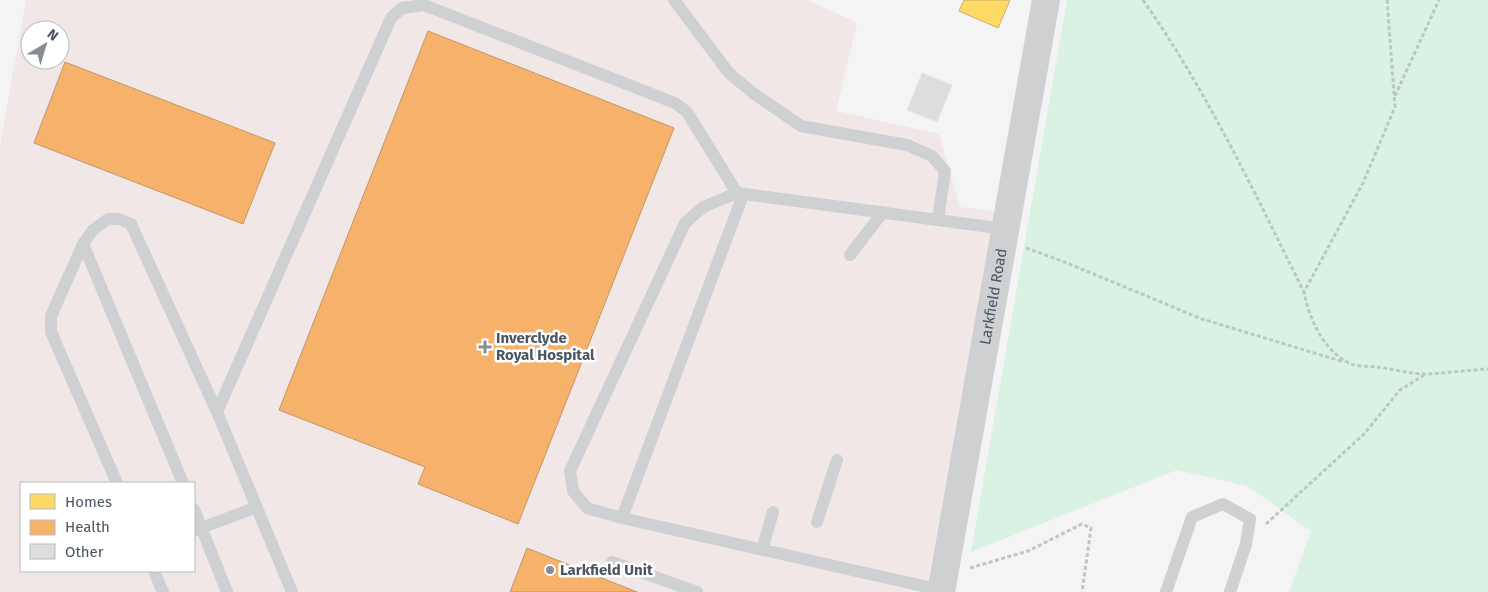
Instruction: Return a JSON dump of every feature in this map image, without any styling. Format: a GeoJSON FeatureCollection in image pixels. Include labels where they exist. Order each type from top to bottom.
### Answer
{"type":"FeatureCollection","features":[{"type":"Feature","properties":{"kind":"street","name":"Larkfield Road"},"geometry":{"type":"LineString","coordinates":[[942,585],[1046,0]]}},
{"type":"Feature","properties":{"kind":"lane"},"geometry":{"type":"LineString","coordinates":[[674,0],[729,73],[753,93],[801,126],[907,145],[932,156],[945,172],[938,220]]}},
{"type":"Feature","properties":{"kind":"lane"},"geometry":{"type":"LineString","coordinates":[[217,412],[391,18],[402,8],[424,5],[675,102],[687,112],[740,194]]}},
{"type":"Feature","properties":{"kind":"lane"},"geometry":{"type":"LineString","coordinates":[[942,585],[762,550],[622,518],[588,508],[573,491],[570,471],[685,223],[703,207],[740,194],[938,220],[1005,235]]}},
{"type":"Feature","properties":{"kind":"lane"},"geometry":{"type":"LineString","coordinates":[[622,518],[740,194]]}},
{"type":"Feature","properties":{"kind":"lane"},"geometry":{"type":"LineString","coordinates":[[850,255],[883,212]]}},
{"type":"Feature","properties":{"kind":"lane"},"geometry":{"type":"LineString","coordinates":[[117,482],[51,332],[51,316],[83,244],[93,230],[108,219],[119,219],[131,224],[217,412],[292,592]]}},
{"type":"Feature","properties":{"kind":"lane"},"geometry":{"type":"LineString","coordinates":[[83,244],[183,482]]}},
{"type":"Feature","properties":{"kind":"lane"},"geometry":{"type":"LineString","coordinates":[[817,522],[837,460]]}},
{"type":"Feature","properties":{"kind":"lane"},"geometry":{"type":"LineString","coordinates":[[1166,592],[1192,517],[1223,504],[1250,519],[1246,544],[1230,592]]}},
{"type":"Feature","properties":{"kind":"lane"},"geometry":{"type":"LineString","coordinates":[[198,529],[257,507]]}},
{"type":"Feature","properties":{"kind":"lane"},"geometry":{"type":"LineString","coordinates":[[762,550],[773,512]]}},
{"type":"Feature","properties":{"kind":"lane"},"geometry":{"type":"LineString","coordinates":[[195,514],[198,529],[227,592]]}},
{"type":"Feature","properties":{"kind":"lane"},"geometry":{"type":"LineString","coordinates":[[612,562],[697,592]]}},
{"type":"Feature","properties":{"kind":"lane"},"geometry":{"type":"LineString","coordinates":[[154,572],[163,592]]}},
{"type":"Feature","properties":{"kind":"path"},"geometry":{"type":"LineString","coordinates":[[1143,0],[1166,33],[1229,140],[1304,292],[1312,322],[1322,338],[1348,363]]}},
{"type":"Feature","properties":{"kind":"path"},"geometry":{"type":"LineString","coordinates":[[1304,292],[1363,183],[1395,106],[1387,0]]}},
{"type":"Feature","properties":{"kind":"path"},"geometry":{"type":"LineString","coordinates":[[1394,97],[1439,0]]}},
{"type":"Feature","properties":{"kind":"path"},"geometry":{"type":"LineString","coordinates":[[1005,235],[1062,261],[1202,319],[1348,363],[1426,374],[1488,369]]}},
{"type":"Feature","properties":{"kind":"path"},"geometry":{"type":"LineString","coordinates":[[1246,544],[1364,434],[1400,390],[1426,374]]}},
{"type":"Feature","properties":{"kind":"path"},"geometry":{"type":"LineString","coordinates":[[942,585],[978,567],[1028,551],[1082,524],[1091,528],[1082,592]]}},
{"type":"Feature","properties":{"kind":"shaded area","name":"Inverclyde Royal Hospital"},"geometry":{"type":"Polygon","coordinates":[[[26,0],[808,0],[857,23],[836,111],[939,134],[960,207],[995,211],[926,592],[0,592],[0,145],[20,33],[20,70],[70,70],[70,20],[22,20],[26,0]]]}},
{"type":"Feature","properties":{"kind":"green space"},"geometry":{"type":"Polygon","coordinates":[[[1067,0],[1488,0],[1488,592],[1289,592],[1311,531],[1247,486],[1177,470],[971,552],[1067,0]]]}},
{"type":"Feature","properties":{"kind":"building: Homes"},"geometry":{"type":"Polygon","coordinates":[[[964,0],[1010,0],[998,28],[959,11],[964,0]]]}},
{"type":"Feature","properties":{"kind":"building: Health"},"geometry":{"type":"Polygon","coordinates":[[[428,31],[674,128],[518,524],[418,484],[425,467],[279,410],[428,31]]]}},
{"type":"Feature","properties":{"kind":"building: Health"},"geometry":{"type":"Polygon","coordinates":[[[70,64],[275,143],[243,224],[34,143],[62,70],[70,70],[70,64]]]}},
{"type":"Feature","properties":{"kind":"building: Health","name":"Larkfield Unit"},"geometry":{"type":"Polygon","coordinates":[[[527,548],[637,592],[510,592],[527,548]]]}},
{"type":"Feature","properties":{"kind":"building: Other"},"geometry":{"type":"Polygon","coordinates":[[[922,73],[952,85],[937,122],[907,110],[922,73]]]}},
{"type":"Feature","properties":{"kind":"place","name":"Inverclyde Royal Hospital"},"geometry":{"type":"Point","coordinates":[485,347]}},
{"type":"Feature","properties":{"kind":"place","name":"Larkfield Unit"},"geometry":{"type":"Point","coordinates":[550,570]}}]}
